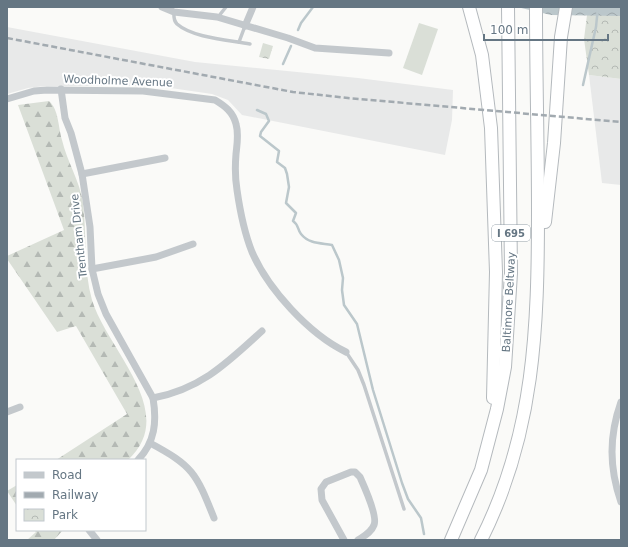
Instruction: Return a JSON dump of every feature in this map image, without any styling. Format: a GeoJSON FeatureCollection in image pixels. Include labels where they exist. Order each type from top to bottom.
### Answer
{"type":"FeatureCollection","features":[{"type":"Feature","properties":{"kind":"highway"},"geometry":{"type":"LineString","coordinates":[[469,7],[482,55],[487,83],[495,208],[496,326],[491,437]]}},
{"type":"Feature","properties":{"kind":"highway","name":"Baltimore Beltway"},"geometry":{"type":"LineString","coordinates":[[451,540],[481,470],[491,437],[505,367],[512,273],[508,7]]}},
{"type":"Feature","properties":{"kind":"highway","name":"I 695"},"geometry":{"type":"LineString","coordinates":[[481,540],[506,480],[524,417],[536,336],[538,275],[536,7]]}},
{"type":"Feature","properties":{"kind":"highway"},"geometry":{"type":"LineString","coordinates":[[538,275],[554,143],[562,26],[566,7]]}},
{"type":"Feature","properties":{"kind":"street"},"geometry":{"type":"LineString","coordinates":[[162,7],[217,17],[288,38],[315,48],[389,53]]}},
{"type":"Feature","properties":{"kind":"street"},"geometry":{"type":"LineString","coordinates":[[245,26],[253,7]]}},
{"type":"Feature","properties":{"kind":"street","name":"Woodholme Avenue"},"geometry":{"type":"LineString","coordinates":[[7,99],[34,91],[61,90],[165,93],[215,100],[224,105],[230,111],[237,124],[237,189],[245,231],[252,252],[272,284],[305,323],[316,333],[346,352]]}},
{"type":"Feature","properties":{"kind":"street","name":"Trentham Drive"},"geometry":{"type":"LineString","coordinates":[[61,90],[65,118],[71,133],[82,174],[90,227],[92,269],[98,294],[106,314],[153,398],[156,420],[150,443],[139,459]]}},
{"type":"Feature","properties":{"kind":"street"},"geometry":{"type":"LineString","coordinates":[[82,174],[165,158]]}},
{"type":"Feature","properties":{"kind":"street"},"geometry":{"type":"LineString","coordinates":[[92,269],[156,257],[192,244]]}},
{"type":"Feature","properties":{"kind":"street"},"geometry":{"type":"LineString","coordinates":[[153,398],[181,391],[207,378],[226,365],[262,331]]}},
{"type":"Feature","properties":{"kind":"street"},"geometry":{"type":"LineString","coordinates":[[621,402],[614,426],[611,453],[614,477],[621,502]]}},
{"type":"Feature","properties":{"kind":"street"},"geometry":{"type":"LineString","coordinates":[[7,412],[20,406]]}},
{"type":"Feature","properties":{"kind":"street"},"geometry":{"type":"LineString","coordinates":[[150,443],[172,455],[194,474],[214,518]]}},
{"type":"Feature","properties":{"kind":"street"},"geometry":{"type":"LineString","coordinates":[[344,540],[322,500],[321,488],[326,482],[351,472],[355,472],[360,477],[375,519],[374,527],[358,540]]}},
{"type":"Feature","properties":{"kind":"street"},"geometry":{"type":"LineString","coordinates":[[90,531],[97,540]]}},
{"type":"Feature","properties":{"kind":"lane"},"geometry":{"type":"LineString","coordinates":[[217,17],[226,7]]}},
{"type":"Feature","properties":{"kind":"lane"},"geometry":{"type":"LineString","coordinates":[[175,9],[174,18],[176,23],[193,33],[250,44]]}},
{"type":"Feature","properties":{"kind":"lane"},"geometry":{"type":"LineString","coordinates":[[239,42],[245,26]]}},
{"type":"Feature","properties":{"kind":"lane"},"geometry":{"type":"LineString","coordinates":[[346,352],[358,370],[364,385],[404,509]]}},
{"type":"Feature","properties":{"kind":"shaded area"},"geometry":{"type":"Polygon","coordinates":[[[7,27],[195,62],[358,78],[453,90],[452,120],[445,155],[242,115],[228,100],[212,94],[157,86],[45,86],[28,88],[7,94],[7,27]]]}},
{"type":"Feature","properties":{"kind":"shaded area"},"geometry":{"type":"Polygon","coordinates":[[[589,75],[621,79],[621,185],[602,183],[589,75]]]}},
{"type":"Feature","properties":{"kind":"green space"},"geometry":{"type":"Polygon","coordinates":[[[588,7],[621,7],[621,79],[589,75],[584,39],[588,7]]]}},
{"type":"Feature","properties":{"kind":"green space"},"geometry":{"type":"Polygon","coordinates":[[[419,23],[438,29],[422,75],[403,68],[419,23]]]}},
{"type":"Feature","properties":{"kind":"green space"},"geometry":{"type":"Polygon","coordinates":[[[263,43],[273,46],[269,59],[259,57],[263,43]]]}},
{"type":"Feature","properties":{"kind":"green space"},"geometry":{"type":"Polygon","coordinates":[[[49,101],[55,109],[64,148],[76,179],[83,203],[87,276],[92,300],[100,319],[135,381],[143,401],[146,422],[142,441],[129,459],[58,459],[127,414],[76,326],[57,332],[7,259],[7,256],[64,230],[18,105],[49,101]]]}},
{"type":"Feature","properties":{"kind":"green space"},"geometry":{"type":"Polygon","coordinates":[[[16,486],[16,504],[7,491],[16,486]]]}},
{"type":"Feature","properties":{"kind":"green space"},"geometry":{"type":"Polygon","coordinates":[[[35,531],[62,531],[54,540],[27,540],[36,532],[35,531]]]}},
{"type":"Feature","properties":{"kind":"water"},"geometry":{"type":"Polygon","coordinates":[[[517,7],[621,7],[621,16],[551,15],[517,7]]]}},
{"type":"Feature","properties":{"kind":"waterway"},"geometry":{"type":"LineString","coordinates":[[298,30],[301,23],[313,7]]}},
{"type":"Feature","properties":{"kind":"waterway"},"geometry":{"type":"LineString","coordinates":[[583,85],[596,27],[598,7]]}},
{"type":"Feature","properties":{"kind":"waterway"},"geometry":{"type":"LineString","coordinates":[[283,64],[291,46]]}},
{"type":"Feature","properties":{"kind":"waterway"},"geometry":{"type":"LineString","coordinates":[[257,110],[266,114],[269,121],[261,132],[260,136],[279,151],[277,162],[285,168],[287,174],[289,187],[286,203],[296,213],[293,221],[301,234],[308,240],[332,245],[339,260],[343,278],[342,290],[344,305],[357,324],[373,390],[402,483],[408,499],[421,518],[424,534]]}},
{"type":"Feature","properties":{"kind":"railway"},"geometry":{"type":"LineString","coordinates":[[7,38],[293,92],[621,122]]}}]}
